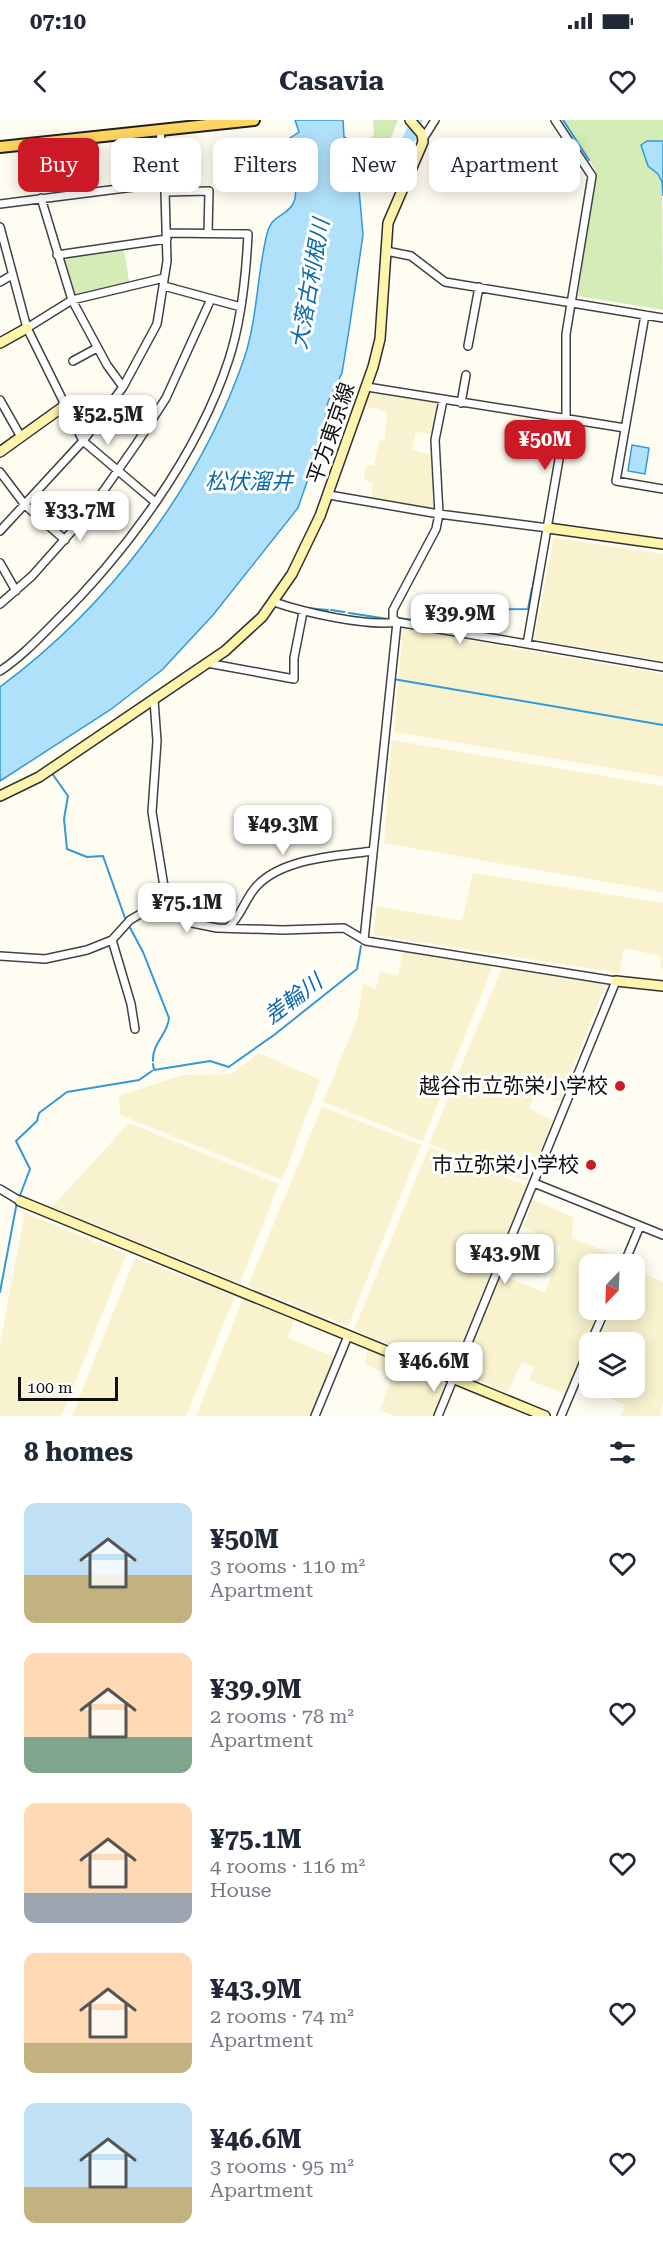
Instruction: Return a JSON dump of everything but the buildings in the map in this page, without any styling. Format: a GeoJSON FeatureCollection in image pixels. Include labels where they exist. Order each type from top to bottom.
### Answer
{"type":"FeatureCollection","features":[{"type":"Feature","properties":{"kind":"main road"},"geometry":{"type":"LineString","coordinates":[[0,147],[160,130],[212,122],[254,120]]}},
{"type":"Feature","properties":{"kind":"main road"},"geometry":{"type":"LineString","coordinates":[[410,120],[423,139]]}},
{"type":"Feature","properties":{"kind":"main road","name":"平方東京線"},"geometry":{"type":"LineString","coordinates":[[0,796],[39,777],[154,700],[244,635],[274,602],[302,559],[367,387],[380,339],[389,219],[423,139]]}},
{"type":"Feature","properties":{"kind":"main road"},"geometry":{"type":"LineString","coordinates":[[0,343],[27,328]]}},
{"type":"Feature","properties":{"kind":"main road"},"geometry":{"type":"LineString","coordinates":[[0,452],[64,406]]}},
{"type":"Feature","properties":{"kind":"main road"},"geometry":{"type":"LineString","coordinates":[[548,528],[663,544]]}},
{"type":"Feature","properties":{"kind":"main road"},"geometry":{"type":"LineString","coordinates":[[616,981],[663,986]]}},
{"type":"Feature","properties":{"kind":"main road"},"geometry":{"type":"LineString","coordinates":[[20,1201],[545,1416]]}},
{"type":"Feature","properties":{"kind":"street"},"geometry":{"type":"LineString","coordinates":[[423,139],[435,120]]}},
{"type":"Feature","properties":{"kind":"street"},"geometry":{"type":"LineString","coordinates":[[527,644],[566,419],[566,334],[592,176],[555,120]]}},
{"type":"Feature","properties":{"kind":"street"},"geometry":{"type":"LineString","coordinates":[[160,130],[161,138]]}},
{"type":"Feature","properties":{"kind":"street"},"geometry":{"type":"LineString","coordinates":[[0,204],[111,190]]}},
{"type":"Feature","properties":{"kind":"street"},"geometry":{"type":"LineString","coordinates":[[201,191],[209,191],[208,233]]}},
{"type":"Feature","properties":{"kind":"street"},"geometry":{"type":"LineString","coordinates":[[0,531],[83,441],[123,387],[157,324],[164,282],[167,236],[165,192]]}},
{"type":"Feature","properties":{"kind":"street"},"geometry":{"type":"LineString","coordinates":[[41,198],[72,300],[98,348],[123,387]]}},
{"type":"Feature","properties":{"kind":"street"},"geometry":{"type":"LineString","coordinates":[[0,227],[27,328],[83,441],[155,502]]}},
{"type":"Feature","properties":{"kind":"street"},"geometry":{"type":"LineString","coordinates":[[0,671],[28,648],[81,597],[124,547],[155,502],[216,395],[229,359],[241,307],[248,234],[208,233],[167,236],[57,255]]}},
{"type":"Feature","properties":{"kind":"street"},"geometry":{"type":"LineString","coordinates":[[386,251],[411,256],[446,282],[663,318]]}},
{"type":"Feature","properties":{"kind":"street"},"geometry":{"type":"LineString","coordinates":[[0,282],[12,275]]}},
{"type":"Feature","properties":{"kind":"street"},"geometry":{"type":"LineString","coordinates":[[27,328],[72,300],[164,282],[241,307]]}},
{"type":"Feature","properties":{"kind":"street"},"geometry":{"type":"LineString","coordinates":[[468,346],[479,287]]}},
{"type":"Feature","properties":{"kind":"street"},"geometry":{"type":"LineString","coordinates":[[0,604],[16,591],[88,513],[166,398],[211,299]]}},
{"type":"Feature","properties":{"kind":"street"},"geometry":{"type":"LineString","coordinates":[[645,315],[616,481],[663,489]]}},
{"type":"Feature","properties":{"kind":"street"},"geometry":{"type":"LineString","coordinates":[[73,361],[98,348]]}},
{"type":"Feature","properties":{"kind":"street"},"geometry":{"type":"LineString","coordinates":[[461,403],[466,375]]}},
{"type":"Feature","properties":{"kind":"street"},"geometry":{"type":"LineString","coordinates":[[367,387],[625,428]]}},
{"type":"Feature","properties":{"kind":"street"},"geometry":{"type":"LineString","coordinates":[[0,400],[21,437]]}},
{"type":"Feature","properties":{"kind":"street"},"geometry":{"type":"LineString","coordinates":[[364,940],[397,622],[393,618],[393,610],[436,529],[439,514],[435,440],[443,400]]}},
{"type":"Feature","properties":{"kind":"street"},"geometry":{"type":"LineString","coordinates":[[0,472],[25,505],[65,540]]}},
{"type":"Feature","properties":{"kind":"street"},"geometry":{"type":"LineString","coordinates":[[328,495],[439,514],[548,528]]}},
{"type":"Feature","properties":{"kind":"street"},"geometry":{"type":"LineString","coordinates":[[0,563],[16,591]]}},
{"type":"Feature","properties":{"kind":"street"},"geometry":{"type":"LineString","coordinates":[[274,602],[303,612],[383,624],[397,622],[663,667]]}},
{"type":"Feature","properties":{"kind":"street"},"geometry":{"type":"LineString","coordinates":[[207,663],[294,679],[294,658],[303,612]]}},
{"type":"Feature","properties":{"kind":"street"},"geometry":{"type":"LineString","coordinates":[[154,700],[157,741],[152,812],[166,899],[175,912],[187,922],[283,930],[344,928],[364,940],[616,981],[438,1416]]}},
{"type":"Feature","properties":{"kind":"street"},"geometry":{"type":"LineString","coordinates":[[229,927],[242,913],[252,892],[279,872],[305,861],[373,851]]}},
{"type":"Feature","properties":{"kind":"street"},"geometry":{"type":"LineString","coordinates":[[0,956],[45,959],[87,950],[112,940],[130,920],[166,899]]}},
{"type":"Feature","properties":{"kind":"street"},"geometry":{"type":"LineString","coordinates":[[112,940],[131,1004],[135,1029]]}},
{"type":"Feature","properties":{"kind":"street"},"geometry":{"type":"LineString","coordinates":[[534,1183],[663,1235]]}},
{"type":"Feature","properties":{"kind":"street"},"geometry":{"type":"LineString","coordinates":[[0,1189],[20,1201]]}},
{"type":"Feature","properties":{"kind":"street"},"geometry":{"type":"LineString","coordinates":[[628,1254],[640,1226]]}},
{"type":"Feature","properties":{"kind":"street"},"geometry":{"type":"LineString","coordinates":[[315,1416],[348,1336]]}},
{"type":"Feature","properties":{"kind":"street"},"geometry":{"type":"LineString","coordinates":[[561,1416],[579,1373]]}},
{"type":"Feature","properties":{"kind":"shaded area"},"geometry":{"type":"Polygon","coordinates":[[[367,393],[438,403],[433,434],[416,432],[412,450],[432,455],[434,508],[371,498],[373,483],[364,480],[366,465],[374,465],[379,441],[385,439],[387,412],[362,405],[367,393]]]}},
{"type":"Feature","properties":{"kind":"shaded area"},"geometry":{"type":"Polygon","coordinates":[[[554,538],[663,554],[663,661],[534,639],[554,538]]]}},
{"type":"Feature","properties":{"kind":"shaded area"},"geometry":{"type":"Polygon","coordinates":[[[403,629],[663,674],[663,777],[394,732],[403,629]]]}},
{"type":"Feature","properties":{"kind":"shaded area"},"geometry":{"type":"Polygon","coordinates":[[[392,740],[663,786],[663,892],[384,843],[392,740]]]}},
{"type":"Feature","properties":{"kind":"shaded area"},"geometry":{"type":"Polygon","coordinates":[[[473,873],[663,903],[663,969],[661,969],[660,956],[624,948],[619,973],[374,935],[376,906],[462,921],[473,873]]]}},
{"type":"Feature","properties":{"kind":"shaded area"},"geometry":{"type":"Polygon","coordinates":[[[403,951],[493,966],[423,1141],[323,1102],[357,1020],[363,984],[376,989],[380,971],[398,976],[403,951]]]}},
{"type":"Feature","properties":{"kind":"shaded area"},"geometry":{"type":"Polygon","coordinates":[[[502,968],[606,984],[559,1102],[536,1092],[529,1109],[553,1120],[527,1181],[429,1144],[502,968]]]}},
{"type":"Feature","properties":{"kind":"shaded area"},"geometry":{"type":"Polygon","coordinates":[[[259,1053],[320,1080],[282,1180],[120,1115],[119,1096],[183,1075],[231,1074],[259,1053]]]}},
{"type":"Feature","properties":{"kind":"shaded area"},"geometry":{"type":"Polygon","coordinates":[[[322,1107],[421,1145],[348,1326],[248,1286],[322,1107]]]}},
{"type":"Feature","properties":{"kind":"shaded area"},"geometry":{"type":"Polygon","coordinates":[[[129,1123],[279,1184],[240,1283],[52,1207],[129,1123]]]}},
{"type":"Feature","properties":{"kind":"shaded area"},"geometry":{"type":"Polygon","coordinates":[[[429,1147],[527,1186],[451,1369],[354,1330],[429,1147]]]}},
{"type":"Feature","properties":{"kind":"shaded area"},"geometry":{"type":"Polygon","coordinates":[[[533,1200],[573,1217],[572,1238],[612,1254],[579,1254],[579,1320],[596,1320],[591,1332],[579,1332],[579,1362],[566,1394],[529,1380],[534,1367],[522,1362],[507,1393],[458,1371],[500,1274],[545,1293],[561,1247],[524,1226],[533,1200]]]}},
{"type":"Feature","properties":{"kind":"shaded area"},"geometry":{"type":"Polygon","coordinates":[[[25,1213],[126,1254],[62,1416],[0,1416],[0,1343],[25,1213]]]}},
{"type":"Feature","properties":{"kind":"shaded area"},"geometry":{"type":"Polygon","coordinates":[[[135,1258],[235,1296],[186,1416],[72,1416],[135,1258]]]}},
{"type":"Feature","properties":{"kind":"shaded area"},"geometry":{"type":"Polygon","coordinates":[[[645,1274],[663,1282],[663,1402],[660,1416],[620,1416],[625,1405],[609,1398],[645,1398],[645,1332],[597,1332],[603,1320],[645,1320],[645,1274]]]}},
{"type":"Feature","properties":{"kind":"shaded area"},"geometry":{"type":"Polygon","coordinates":[[[243,1299],[294,1320],[288,1338],[335,1357],[312,1416],[196,1416],[243,1299]]]}},
{"type":"Feature","properties":{"kind":"shaded area"},"geometry":{"type":"Polygon","coordinates":[[[368,1349],[447,1383],[433,1416],[395,1416],[380,1410],[392,1376],[365,1364],[368,1349]]]}},
{"type":"Feature","properties":{"kind":"green space"},"geometry":{"type":"Polygon","coordinates":[[[373,120],[398,120],[391,138],[370,138],[374,135],[373,120]]]}},
{"type":"Feature","properties":{"kind":"green space"},"geometry":{"type":"Polygon","coordinates":[[[563,120],[663,120],[663,141],[647,141],[641,145],[648,166],[658,174],[662,182],[663,310],[578,296],[595,169],[580,146],[580,138],[575,138],[563,120]]]}},
{"type":"Feature","properties":{"kind":"green space"},"geometry":{"type":"Polygon","coordinates":[[[124,250],[130,287],[74,300],[62,258],[124,250]]]}},
{"type":"Feature","properties":{"kind":"water","name":"松伏溜井"},"geometry":{"type":"Polygon","coordinates":[[[295,120],[343,120],[346,138],[330,138],[330,192],[359,192],[363,235],[342,373],[328,402],[319,447],[298,508],[213,615],[162,670],[110,710],[0,781],[0,687],[78,620],[146,541],[176,498],[225,407],[248,344],[268,230],[274,220],[293,204],[295,192],[318,192],[318,138],[290,138],[299,132],[295,120]]]}},
{"type":"Feature","properties":{"kind":"water"},"geometry":{"type":"Polygon","coordinates":[[[647,141],[663,141],[663,196],[662,182],[658,174],[648,166],[641,145],[647,141]]]}},
{"type":"Feature","properties":{"kind":"water"},"geometry":{"type":"Polygon","coordinates":[[[632,445],[649,448],[645,474],[628,471],[632,445]]]}},
{"type":"Feature","properties":{"kind":"waterway"},"geometry":{"type":"LineString","coordinates":[[409,138],[417,120]]}},
{"type":"Feature","properties":{"kind":"waterway"},"geometry":{"type":"LineString","coordinates":[[563,120],[589,160]]}},
{"type":"Feature","properties":{"kind":"waterway"},"geometry":{"type":"LineString","coordinates":[[563,334],[567,307]]}},
{"type":"Feature","properties":{"kind":"waterway"},"geometry":{"type":"LineString","coordinates":[[562,415],[563,390]]}},
{"type":"Feature","properties":{"kind":"waterway"},"geometry":{"type":"LineString","coordinates":[[555,464],[562,422]]}},
{"type":"Feature","properties":{"kind":"waterway"},"geometry":{"type":"LineString","coordinates":[[533,584],[539,555]]}},
{"type":"Feature","properties":{"kind":"waterway"},"geometry":{"type":"LineString","coordinates":[[398,618],[427,622],[463,610],[528,609],[532,588]]}},
{"type":"Feature","properties":{"kind":"waterway"},"geometry":{"type":"LineString","coordinates":[[307,608],[328,610]]}},
{"type":"Feature","properties":{"kind":"waterway"},"geometry":{"type":"LineString","coordinates":[[331,610],[344,612]]}},
{"type":"Feature","properties":{"kind":"waterway"},"geometry":{"type":"LineString","coordinates":[[349,613],[388,619]]}},
{"type":"Feature","properties":{"kind":"waterway"},"geometry":{"type":"LineString","coordinates":[[393,679],[663,725]]}},
{"type":"Feature","properties":{"kind":"waterway","name":"差輪川"},"geometry":{"type":"LineString","coordinates":[[51,772],[68,796],[64,819],[67,849],[87,857],[103,856],[125,918]]}},
{"type":"Feature","properties":{"kind":"waterway","name":"差輪川"},"geometry":{"type":"LineString","coordinates":[[128,924],[143,952],[169,1018],[155,1049],[153,1061]]}},
{"type":"Feature","properties":{"kind":"waterway","name":"差輪川"},"geometry":{"type":"LineString","coordinates":[[230,1066],[274,1035],[357,969],[361,946]]}},
{"type":"Feature","properties":{"kind":"waterway","name":"差輪川"},"geometry":{"type":"LineString","coordinates":[[153,1064],[154,1070],[210,1061],[229,1067]]}},
{"type":"Feature","properties":{"kind":"waterway"},"geometry":{"type":"LineString","coordinates":[[19,1198],[30,1169],[16,1141],[37,1121],[39,1113],[67,1092],[139,1080],[152,1071]]}},
{"type":"Feature","properties":{"kind":"waterway"},"geometry":{"type":"LineString","coordinates":[[0,1292],[17,1202]]}},
{"type":"Feature","properties":{"kind":"place","name":"越谷市立弥栄小学校"},"geometry":{"type":"Point","coordinates":[620,1086]}},
{"type":"Feature","properties":{"kind":"place","name":"市立弥栄小学校"},"geometry":{"type":"Point","coordinates":[591,1165]}},
{"type":"Feature","properties":{"kind":"water label","name":"大落古利根川"},"geometry":{"type":"Point","coordinates":[310,284]}}]}
